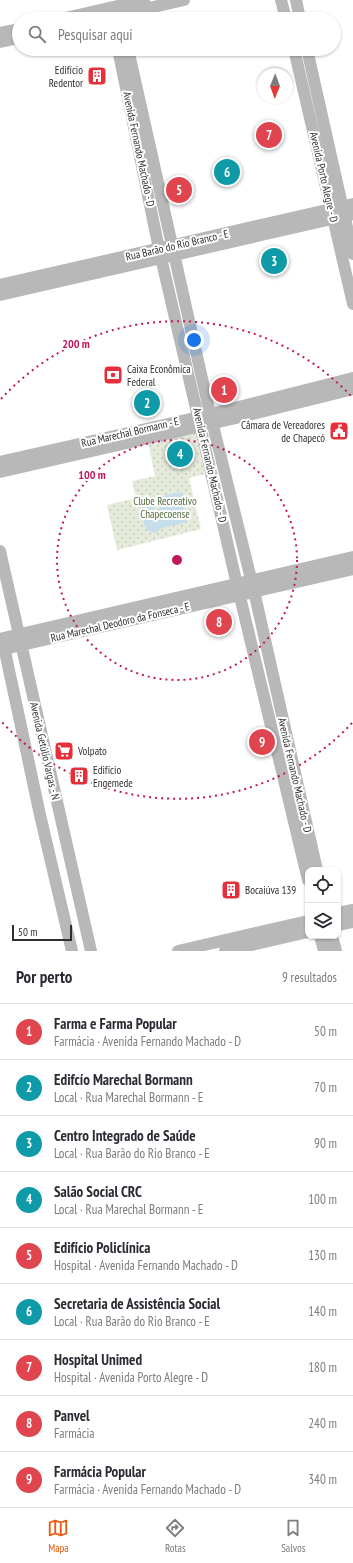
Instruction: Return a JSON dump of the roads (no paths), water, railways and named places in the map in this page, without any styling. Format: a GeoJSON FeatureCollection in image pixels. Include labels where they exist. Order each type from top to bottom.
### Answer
{"type":"FeatureCollection","features":[{"type":"Feature","properties":{"kind":"street"},"geometry":{"type":"LineString","coordinates":[[113,11],[144,0]]}},
{"type":"Feature","properties":{"kind":"street"},"geometry":{"type":"LineString","coordinates":[[113,11],[184,0]]}},
{"type":"Feature","properties":{"kind":"street"},"geometry":{"type":"LineString","coordinates":[[281,0],[284,12]]}},
{"type":"Feature","properties":{"kind":"street"},"geometry":{"type":"LineString","coordinates":[[296,0],[299,12]]}},
{"type":"Feature","properties":{"kind":"street"},"geometry":{"type":"LineString","coordinates":[[0,33],[12,30]]}},
{"type":"Feature","properties":{"kind":"street"},"geometry":{"type":"LineString","coordinates":[[0,42],[12,39]]}},
{"type":"Feature","properties":{"kind":"street","name":"Avenida Fernando Machado - D"},"geometry":{"type":"LineString","coordinates":[[119,56],[160,254],[252,586],[316,867]]}},
{"type":"Feature","properties":{"kind":"street","name":"Avenida Fernando Machado - D"},"geometry":{"type":"LineString","coordinates":[[130,56],[173,251],[238,590],[305,868]]}},
{"type":"Feature","properties":{"kind":"street","name":"Avenida Porto Alegre - D"},"geometry":{"type":"LineString","coordinates":[[296,56],[301,79],[343,211],[353,304]]}},
{"type":"Feature","properties":{"kind":"street","name":"Avenida Porto Alegre - D"},"geometry":{"type":"LineString","coordinates":[[309,56],[353,254]]}},
{"type":"Feature","properties":{"kind":"street"},"geometry":{"type":"LineString","coordinates":[[301,79],[314,76]]}},
{"type":"Feature","properties":{"kind":"street","name":"Rua Barão do Rio Branco - E"},"geometry":{"type":"LineString","coordinates":[[0,295],[160,254],[343,211]]}},
{"type":"Feature","properties":{"kind":"street","name":"Rua Barão do Rio Branco - E"},"geometry":{"type":"LineString","coordinates":[[0,285],[160,254]]}},
{"type":"Feature","properties":{"kind":"street","name":"Rua Marechal Bormann - E"},"geometry":{"type":"LineString","coordinates":[[235,413],[353,378]]}},
{"type":"Feature","properties":{"kind":"street","name":"Rua Marechal Bormann - E"},"geometry":{"type":"LineString","coordinates":[[0,472],[235,413],[353,389]]}},
{"type":"Feature","properties":{"kind":"street","name":"Rua Marechal Bormann - E"},"geometry":{"type":"LineString","coordinates":[[0,462],[206,420]]}},
{"type":"Feature","properties":{"kind":"street","name":"Avenida Getúlio Vargas - N"},"geometry":{"type":"LineString","coordinates":[[0,551],[91,951]]}},
{"type":"Feature","properties":{"kind":"street","name":"Rua Marechal Deodoro da Fonseca - E"},"geometry":{"type":"LineString","coordinates":[[1,642],[21,640],[238,590],[353,557]]}},
{"type":"Feature","properties":{"kind":"street","name":"Rua Marechal Deodoro da Fonseca - E"},"geometry":{"type":"LineString","coordinates":[[252,586],[353,569]]}},
{"type":"Feature","properties":{"kind":"street","name":"Avenida Getúlio Vargas - N"},"geometry":{"type":"LineString","coordinates":[[1,642],[72,951]]}},
{"type":"Feature","properties":{"kind":"street"},"geometry":{"type":"LineString","coordinates":[[341,912],[353,910]]}},
{"type":"Feature","properties":{"kind":"street"},"geometry":{"type":"LineString","coordinates":[[178,951],[305,922]]}},
{"type":"Feature","properties":{"kind":"street"},"geometry":{"type":"LineString","coordinates":[[341,924],[353,922]]}},
{"type":"Feature","properties":{"kind":"street"},"geometry":{"type":"LineString","coordinates":[[225,951],[305,933]]}},
{"type":"Feature","properties":{"kind":"street"},"geometry":{"type":"LineString","coordinates":[[321,939],[324,951]]}},
{"type":"Feature","properties":{"kind":"street"},"geometry":{"type":"LineString","coordinates":[[333,939],[336,951]]}},
{"type":"Feature","properties":{"kind":"water"},"geometry":{"type":"Polygon","coordinates":[[[180,492],[183,494],[184,498],[182,504],[187,522],[162,528],[155,533],[147,530],[143,523],[147,516],[144,510],[147,505],[153,503],[155,507],[152,512],[155,514],[159,512],[160,497],[180,492]]]}},
{"type":"Feature","properties":{"kind":"place","name":"Edifício Redentor"},"geometry":{"type":"Point","coordinates":[97,76]}},
{"type":"Feature","properties":{"kind":"place","name":"Hospital Unimed"},"geometry":{"type":"Point","coordinates":[269,135]}},
{"type":"Feature","properties":{"kind":"place","name":"Secretaria de Assistência Social"},"geometry":{"type":"Point","coordinates":[227,172]}},
{"type":"Feature","properties":{"kind":"place","name":"Edifício Policlínica"},"geometry":{"type":"Point","coordinates":[179,190]}},
{"type":"Feature","properties":{"kind":"place","name":"Centro Integrado de Saúde"},"geometry":{"type":"Point","coordinates":[274,261]}},
{"type":"Feature","properties":{"kind":"place","name":"Caixa Econômica Federal"},"geometry":{"type":"Point","coordinates":[113,375]}},
{"type":"Feature","properties":{"kind":"place","name":"Farma e Farma Popular"},"geometry":{"type":"Point","coordinates":[224,390]}},
{"type":"Feature","properties":{"kind":"place","name":"Edifcío Marechal Bormann"},"geometry":{"type":"Point","coordinates":[147,403]}},
{"type":"Feature","properties":{"kind":"place","name":"Câmara de Vereadores de Chapecó"},"geometry":{"type":"Point","coordinates":[339,431]}},
{"type":"Feature","properties":{"kind":"place","name":"Salão Social CRC"},"geometry":{"type":"Point","coordinates":[180,454]}},
{"type":"Feature","properties":{"kind":"place","name":"Panvel"},"geometry":{"type":"Point","coordinates":[219,622]}},
{"type":"Feature","properties":{"kind":"place","name":"Farmácia Popular"},"geometry":{"type":"Point","coordinates":[262,742]}},
{"type":"Feature","properties":{"kind":"place","name":"Volpato"},"geometry":{"type":"Point","coordinates":[64,751]}},
{"type":"Feature","properties":{"kind":"place","name":"Edifício Engemede"},"geometry":{"type":"Point","coordinates":[79,776]}},
{"type":"Feature","properties":{"kind":"place","name":"Bocaiúva 139"},"geometry":{"type":"Point","coordinates":[231,890]}},
{"type":"Feature","properties":{"kind":"park label","name":"Clube Recreativo Chapecoense"},"geometry":{"type":"Point","coordinates":[165,507]}}]}
